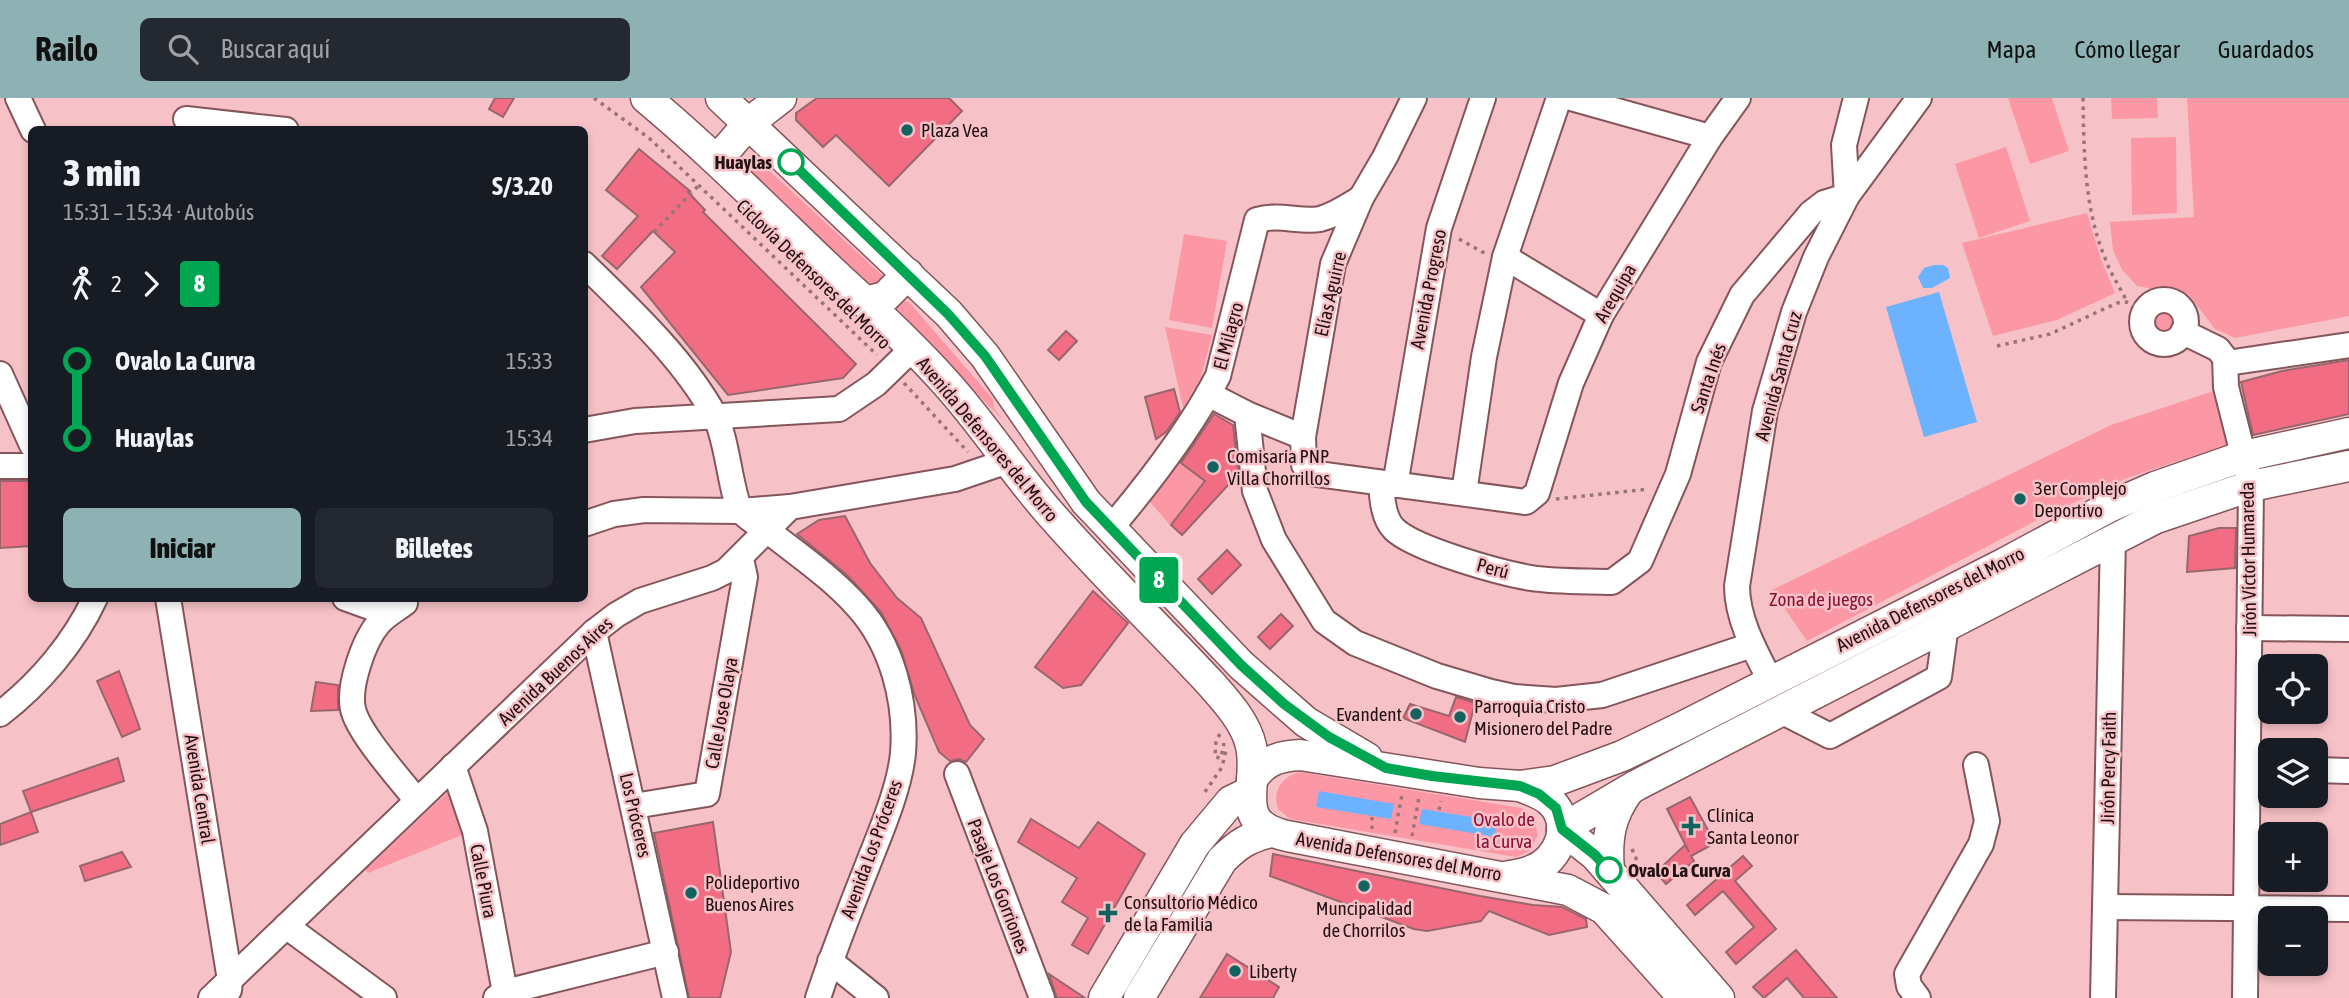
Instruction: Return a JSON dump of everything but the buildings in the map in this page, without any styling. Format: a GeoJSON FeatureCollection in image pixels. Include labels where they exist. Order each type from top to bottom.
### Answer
{"type":"FeatureCollection","features":[{"type":"Feature","properties":{"kind":"main road","name":"Avenida Defensores del Morro"},"geometry":{"type":"LineString","coordinates":[[646,98],[712,169],[913,348],[976,418],[996,465],[1055,520],[1168,636],[1229,705],[1251,744],[1252,810],[1258,822],[1271,832],[1502,877],[1532,871],[1544,864],[1555,853],[1562,829],[1556,808],[1549,801],[1520,786]]}},
{"type":"Feature","properties":{"kind":"main road","name":"Avenida Defensores del Morro"},"geometry":{"type":"LineString","coordinates":[[722,98],[948,314],[985,356],[1065,474],[1110,529],[1241,665],[1284,704],[1388,779]]}},
{"type":"Feature","properties":{"kind":"main road"},"geometry":{"type":"LineString","coordinates":[[712,169],[750,122],[780,98]]}},
{"type":"Feature","properties":{"kind":"main road"},"geometry":{"type":"LineString","coordinates":[[864,302],[885,297],[908,274]]}},
{"type":"Feature","properties":{"kind":"main road","name":"Avenida Defensores del Morro"},"geometry":{"type":"LineString","coordinates":[[1251,786],[1267,762],[1282,756],[1300,755],[1388,779],[1432,776],[1520,786],[1555,782],[1622,755],[2005,563],[2109,507],[2155,487],[2244,456],[2349,433]]}},
{"type":"Feature","properties":{"kind":"main road","name":"Avenida Defensores del Morro"},"geometry":{"type":"LineString","coordinates":[[1562,829],[1629,790],[2156,518],[2251,486],[2349,466]]}},
{"type":"Feature","properties":{"kind":"main road"},"geometry":{"type":"LineString","coordinates":[[1104,998],[1195,844],[1231,801],[1251,786]]}},
{"type":"Feature","properties":{"kind":"main road"},"geometry":{"type":"LineString","coordinates":[[1609,870],[1609,827],[1617,807],[1629,790]]}},
{"type":"Feature","properties":{"kind":"main road"},"geometry":{"type":"LineString","coordinates":[[1562,829],[1595,855],[1609,870],[1719,998]]}},
{"type":"Feature","properties":{"kind":"main road"},"geometry":{"type":"LineString","coordinates":[[1139,998],[1222,860],[1238,844],[1252,836],[1271,832]]}},
{"type":"Feature","properties":{"kind":"main road"},"geometry":{"type":"LineString","coordinates":[[1502,877],[1568,890],[1604,909],[1684,998]]}},
{"type":"Feature","properties":{"kind":"street"},"geometry":{"type":"LineString","coordinates":[[18,98],[31,126]]}},
{"type":"Feature","properties":{"kind":"street","name":"Elías Aguirre"},"geometry":{"type":"LineString","coordinates":[[1388,484],[1310,473],[1304,465],[1303,437],[1333,264],[1361,198],[1414,98]]}},
{"type":"Feature","properties":{"kind":"street","name":"Avenida Progreso"},"geometry":{"type":"LineString","coordinates":[[1388,484],[1439,228],[1483,98]]}},
{"type":"Feature","properties":{"kind":"street"},"geometry":{"type":"LineString","coordinates":[[1464,493],[1484,357],[1504,260],[1559,98]]}},
{"type":"Feature","properties":{"kind":"street"},"geometry":{"type":"LineString","coordinates":[[1571,98],[1710,137]]}},
{"type":"Feature","properties":{"kind":"street","name":"Arequipa"},"geometry":{"type":"LineString","coordinates":[[1526,502],[1537,493],[1571,383],[1601,315],[1710,137],[1738,98]]}},
{"type":"Feature","properties":{"kind":"street"},"geometry":{"type":"LineString","coordinates":[[1847,196],[1844,145],[1856,98]]}},
{"type":"Feature","properties":{"kind":"street","name":"Avenida Santa Cruz"},"geometry":{"type":"LineString","coordinates":[[1770,680],[1752,645],[1741,615],[1737,586],[1765,411],[1794,312],[1816,257],[1847,196],[1919,98]]}},
{"type":"Feature","properties":{"kind":"street"},"geometry":{"type":"LineString","coordinates":[[185,115],[259,126]]}},
{"type":"Feature","properties":{"kind":"street","name":"Santa Inés"},"geometry":{"type":"LineString","coordinates":[[1640,561],[1672,489],[1709,362],[1742,295],[1811,213],[1825,203],[1847,196]]}},
{"type":"Feature","properties":{"kind":"street","name":"El Milagro"},"geometry":{"type":"LineString","coordinates":[[1110,529],[1142,490],[1218,376],[1257,220],[1272,216],[1318,219],[1361,198]]}},
{"type":"Feature","properties":{"kind":"street"},"geometry":{"type":"LineString","coordinates":[[1504,260],[1601,315]]}},
{"type":"Feature","properties":{"kind":"street"},"geometry":{"type":"LineString","coordinates":[[588,268],[646,326],[694,383],[715,418],[726,446],[741,511]]}},
{"type":"Feature","properties":{"kind":"street"},"geometry":{"type":"LineString","coordinates":[[2136,306],[2160,300],[2174,302],[2186,318],[2183,332],[2218,349],[2227,363],[2349,345]]}},
{"type":"Feature","properties":{"kind":"street"},"geometry":{"type":"LineString","coordinates":[[588,429],[635,421],[839,408],[876,384],[913,348]]}},
{"type":"Feature","properties":{"kind":"street","name":"Jirón Víctor Humareda"},"geometry":{"type":"LineString","coordinates":[[2227,363],[2225,387],[2251,486],[2249,628],[2258,754]]}},
{"type":"Feature","properties":{"kind":"street"},"geometry":{"type":"LineString","coordinates":[[0,374],[28,436]]}},
{"type":"Feature","properties":{"kind":"street"},"geometry":{"type":"LineString","coordinates":[[1208,394],[1247,414],[1303,437]]}},
{"type":"Feature","properties":{"kind":"street"},"geometry":{"type":"LineString","coordinates":[[1247,414],[1255,491],[1274,540],[1317,612],[1332,628],[1355,643],[1437,676],[1480,689],[1514,697],[1556,700],[1602,695],[1752,645]]}},
{"type":"Feature","properties":{"kind":"street"},"geometry":{"type":"LineString","coordinates":[[588,523],[614,514],[644,510],[741,511],[790,507],[955,479],[996,465]]}},
{"type":"Feature","properties":{"kind":"street"},"geometry":{"type":"LineString","coordinates":[[0,466],[28,466]]}},
{"type":"Feature","properties":{"kind":"street"},"geometry":{"type":"LineString","coordinates":[[1388,484],[1526,502]]}},
{"type":"Feature","properties":{"kind":"street","name":"Perú"},"geometry":{"type":"LineString","coordinates":[[1388,484],[1382,498],[1391,527],[1404,537],[1465,561],[1531,578],[1612,582],[1640,561]]}},
{"type":"Feature","properties":{"kind":"street","name":"Avenida Buenos Aires"},"geometry":{"type":"LineString","coordinates":[[211,998],[229,989],[286,926],[594,632],[640,601],[712,578],[741,559],[790,507]]}},
{"type":"Feature","properties":{"kind":"street","name":"Avenida Los Próceres"},"geometry":{"type":"LineString","coordinates":[[741,511],[829,578],[858,607],[878,633],[888,655],[903,713],[903,755],[886,818],[818,998]]}},
{"type":"Feature","properties":{"kind":"street","name":"Jirón Percy Faith"},"geometry":{"type":"LineString","coordinates":[[2103,998],[2113,538]]}},
{"type":"Feature","properties":{"kind":"street","name":"Calle Jose Olaya"},"geometry":{"type":"LineString","coordinates":[[634,807],[707,794],[745,576],[741,559]]}},
{"type":"Feature","properties":{"kind":"street"},"geometry":{"type":"LineString","coordinates":[[0,714],[20,699],[54,662],[92,602]]}},
{"type":"Feature","properties":{"kind":"street","name":"Avenida Central"},"geometry":{"type":"LineString","coordinates":[[169,602],[229,989]]}},
{"type":"Feature","properties":{"kind":"street"},"geometry":{"type":"LineString","coordinates":[[356,602],[370,607],[403,602]]}},
{"type":"Feature","properties":{"kind":"street"},"geometry":{"type":"LineString","coordinates":[[409,602],[381,621],[367,639],[354,687],[352,708],[368,736],[418,801]]}},
{"type":"Feature","properties":{"kind":"street"},"geometry":{"type":"LineString","coordinates":[[1782,710],[1830,736],[1939,677],[1946,625]]}},
{"type":"Feature","properties":{"kind":"street"},"geometry":{"type":"LineString","coordinates":[[2249,628],[2349,629]]}},
{"type":"Feature","properties":{"kind":"street","name":"Los Próceres"},"geometry":{"type":"LineString","coordinates":[[594,632],[675,998]]}},
{"type":"Feature","properties":{"kind":"street"},"geometry":{"type":"LineString","coordinates":[[1918,998],[1909,986],[1908,974],[1981,844],[1987,821],[1976,765]]}},
{"type":"Feature","properties":{"kind":"street","name":"Calle Piura"},"geometry":{"type":"LineString","coordinates":[[453,766],[475,831],[502,996]]}},
{"type":"Feature","properties":{"kind":"street"},"geometry":{"type":"LineString","coordinates":[[2328,770],[2349,771]]}},
{"type":"Feature","properties":{"kind":"street","name":"Pasaje Los Gorriones"},"geometry":{"type":"LineString","coordinates":[[957,774],[1042,998]]}},
{"type":"Feature","properties":{"kind":"street","name":"Jirón Víctor Humareda"},"geometry":{"type":"LineString","coordinates":[[2245,998],[2247,910],[2258,780]]}},
{"type":"Feature","properties":{"kind":"street"},"geometry":{"type":"LineString","coordinates":[[2105,907],[2349,909]]}},
{"type":"Feature","properties":{"kind":"street"},"geometry":{"type":"LineString","coordinates":[[286,926],[384,998]]}},
{"type":"Feature","properties":{"kind":"street"},"geometry":{"type":"LineString","coordinates":[[502,996],[666,952]]}},
{"type":"Feature","properties":{"kind":"street"},"geometry":{"type":"LineString","coordinates":[[830,961],[876,998]]}},
{"type":"Feature","properties":{"kind":"path","name":"Ciclovía Defensores del Morro"},"geometry":{"type":"LineString","coordinates":[[594,98],[649,138],[712,169],[892,369],[996,465]]}},
{"type":"Feature","properties":{"kind":"path"},"geometry":{"type":"LineString","coordinates":[[2083,98],[2084,159],[2092,216],[2105,258],[2136,306]]}},
{"type":"Feature","properties":{"kind":"path"},"geometry":{"type":"LineString","coordinates":[[654,232],[712,169]]}},
{"type":"Feature","properties":{"kind":"path"},"geometry":{"type":"LineString","coordinates":[[1439,228],[1504,260]]}},
{"type":"Feature","properties":{"kind":"path"},"geometry":{"type":"LineString","coordinates":[[1997,346],[2050,334],[2117,303],[2136,306]]}},
{"type":"Feature","properties":{"kind":"path"},"geometry":{"type":"LineString","coordinates":[[1526,502],[1672,489]]}},
{"type":"Feature","properties":{"kind":"path"},"geometry":{"type":"LineString","coordinates":[[1202,798],[1226,757],[1227,744],[1222,725]]}},
{"type":"Feature","properties":{"kind":"path"},"geometry":{"type":"LineString","coordinates":[[1220,734],[1216,740],[1215,758],[1222,758],[1225,740]]}},
{"type":"Feature","properties":{"kind":"path"},"geometry":{"type":"LineString","coordinates":[[1388,779],[1403,792],[1441,799],[1439,810]]}},
{"type":"Feature","properties":{"kind":"path"},"geometry":{"type":"LineString","coordinates":[[1395,833],[1403,792]]}},
{"type":"Feature","properties":{"kind":"path"},"geometry":{"type":"LineString","coordinates":[[1372,817],[1372,829],[1412,836],[1419,795]]}},
{"type":"Feature","properties":{"kind":"path"},"geometry":{"type":"LineString","coordinates":[[1632,843],[1639,863]]}},
{"type":"Feature","properties":{"kind":"green space"},"geometry":{"type":"Polygon","coordinates":[[[2008,98],[2052,98],[2069,151],[2030,164],[2008,98]]]}},
{"type":"Feature","properties":{"kind":"green space"},"geometry":{"type":"Polygon","coordinates":[[[2111,98],[2157,98],[2158,118],[2112,119],[2111,98]]]}},
{"type":"Feature","properties":{"kind":"green space"},"geometry":{"type":"Polygon","coordinates":[[[2187,98],[2349,98],[2349,316],[2235,338],[2215,329],[2189,295],[2176,288],[2153,289],[2137,286],[2122,270],[2113,250],[2110,222],[2194,217],[2187,98]]]}},
{"type":"Feature","properties":{"kind":"green space"},"geometry":{"type":"Polygon","coordinates":[[[2176,137],[2177,213],[2132,215],[2131,138],[2176,137]]]}},
{"type":"Feature","properties":{"kind":"green space"},"geometry":{"type":"Polygon","coordinates":[[[2006,147],[2030,221],[1979,238],[1955,164],[2006,147]]]}},
{"type":"Feature","properties":{"kind":"green space"},"geometry":{"type":"Polygon","coordinates":[[[759,161],[884,277],[883,280],[870,289],[750,171],[759,161]]]}},
{"type":"Feature","properties":{"kind":"green space"},"geometry":{"type":"Polygon","coordinates":[[[2087,213],[2115,293],[2057,320],[1993,336],[1962,243],[2087,213]]]}},
{"type":"Feature","properties":{"kind":"green space"},"geometry":{"type":"Polygon","coordinates":[[[1184,234],[1227,241],[1212,328],[1169,320],[1184,234]]]}},
{"type":"Feature","properties":{"kind":"green space"},"geometry":{"type":"Polygon","coordinates":[[[893,302],[909,302],[993,399],[994,408],[1004,421],[894,311],[893,302]]]}},
{"type":"Feature","properties":{"kind":"green space"},"geometry":{"type":"Polygon","coordinates":[[[2165,308],[2174,312],[2178,321],[2174,330],[2165,334],[2156,330],[2152,321],[2156,312],[2165,308]]]}},
{"type":"Feature","properties":{"kind":"green space"},"geometry":{"type":"Polygon","coordinates":[[[1165,327],[1212,335],[1201,377],[1183,408],[1165,327]]]}},
{"type":"Feature","properties":{"kind":"green space","name":"3er Complejo Deportivo"},"geometry":{"type":"Polygon","coordinates":[[[2217,390],[2229,444],[2127,478],[2039,519],[1807,641],[1772,590],[2111,425],[2217,390]]]}},
{"type":"Feature","properties":{"kind":"green space"},"geometry":{"type":"Polygon","coordinates":[[[1174,458],[1204,481],[1170,525],[1150,502],[1149,495],[1174,458]]]}},
{"type":"Feature","properties":{"kind":"green space","name":"Ovalo de la Curva"},"geometry":{"type":"Polygon","coordinates":[[[1299,772],[1522,808],[1534,819],[1538,835],[1530,851],[1516,857],[1290,819],[1278,809],[1276,796],[1283,781],[1299,772]]]}},
{"type":"Feature","properties":{"kind":"green space"},"geometry":{"type":"Polygon","coordinates":[[[448,792],[458,796],[467,833],[368,873],[365,870],[448,792]]]}},
{"type":"Feature","properties":{"kind":"water"},"geometry":{"type":"Polygon","coordinates":[[[1934,265],[1948,268],[1950,278],[1932,288],[1923,288],[1918,277],[1924,268],[1934,265]]]}},
{"type":"Feature","properties":{"kind":"water"},"geometry":{"type":"Polygon","coordinates":[[[1939,292],[1977,422],[1924,437],[1886,307],[1939,292]]]}},
{"type":"Feature","properties":{"kind":"water"},"geometry":{"type":"Polygon","coordinates":[[[1319,791],[1394,804],[1391,819],[1316,807],[1319,791]]]}},
{"type":"Feature","properties":{"kind":"water"},"geometry":{"type":"Polygon","coordinates":[[[1422,809],[1497,821],[1495,837],[1419,824],[1422,809]]]}},
{"type":"Feature","properties":{"kind":"bus line","name":"8"},"geometry":{"type":"LineString","coordinates":[[791,162],[948,314],[985,356],[1086,502],[1241,665],[1284,704],[1329,737],[1386,768],[1479,783],[1520,786],[1539,794],[1556,808],[1562,829],[1581,842],[1609,870]]}},
{"type":"Feature","properties":{"kind":"place","name":"Plaza Vea"},"geometry":{"type":"Point","coordinates":[907,130]}},
{"type":"Feature","properties":{"kind":"place","name":"Huaylas"},"geometry":{"type":"Point","coordinates":[791,162]}},
{"type":"Feature","properties":{"kind":"place","name":"Comisaría PNP Villa Chorrillos"},"geometry":{"type":"Point","coordinates":[1213,467]}},
{"type":"Feature","properties":{"kind":"place","name":"3er Complejo Deportivo"},"geometry":{"type":"Point","coordinates":[2020,499]}},
{"type":"Feature","properties":{"kind":"place","name":"Evandent"},"geometry":{"type":"Point","coordinates":[1416,714]}},
{"type":"Feature","properties":{"kind":"place","name":"Parroquia Cristo Misionero del Padre"},"geometry":{"type":"Point","coordinates":[1460,717]}},
{"type":"Feature","properties":{"kind":"place","name":"Clínica Santa Leonor"},"geometry":{"type":"Point","coordinates":[1691,826]}},
{"type":"Feature","properties":{"kind":"place","name":"Ovalo La Curva"},"geometry":{"type":"Point","coordinates":[1609,870]}},
{"type":"Feature","properties":{"kind":"place","name":"Muncipalidad de Chorrilos"},"geometry":{"type":"Point","coordinates":[1364,886]}},
{"type":"Feature","properties":{"kind":"place","name":"Polideportivo Buenos Aires"},"geometry":{"type":"Point","coordinates":[691,893]}},
{"type":"Feature","properties":{"kind":"place","name":"Consultorio Médico de la Familia"},"geometry":{"type":"Point","coordinates":[1108,913]}},
{"type":"Feature","properties":{"kind":"place","name":"Liberty"},"geometry":{"type":"Point","coordinates":[1235,971]}},
{"type":"Feature","properties":{"kind":"park label","name":"Zona de juegos"},"geometry":{"type":"Point","coordinates":[1821,599]}}]}
